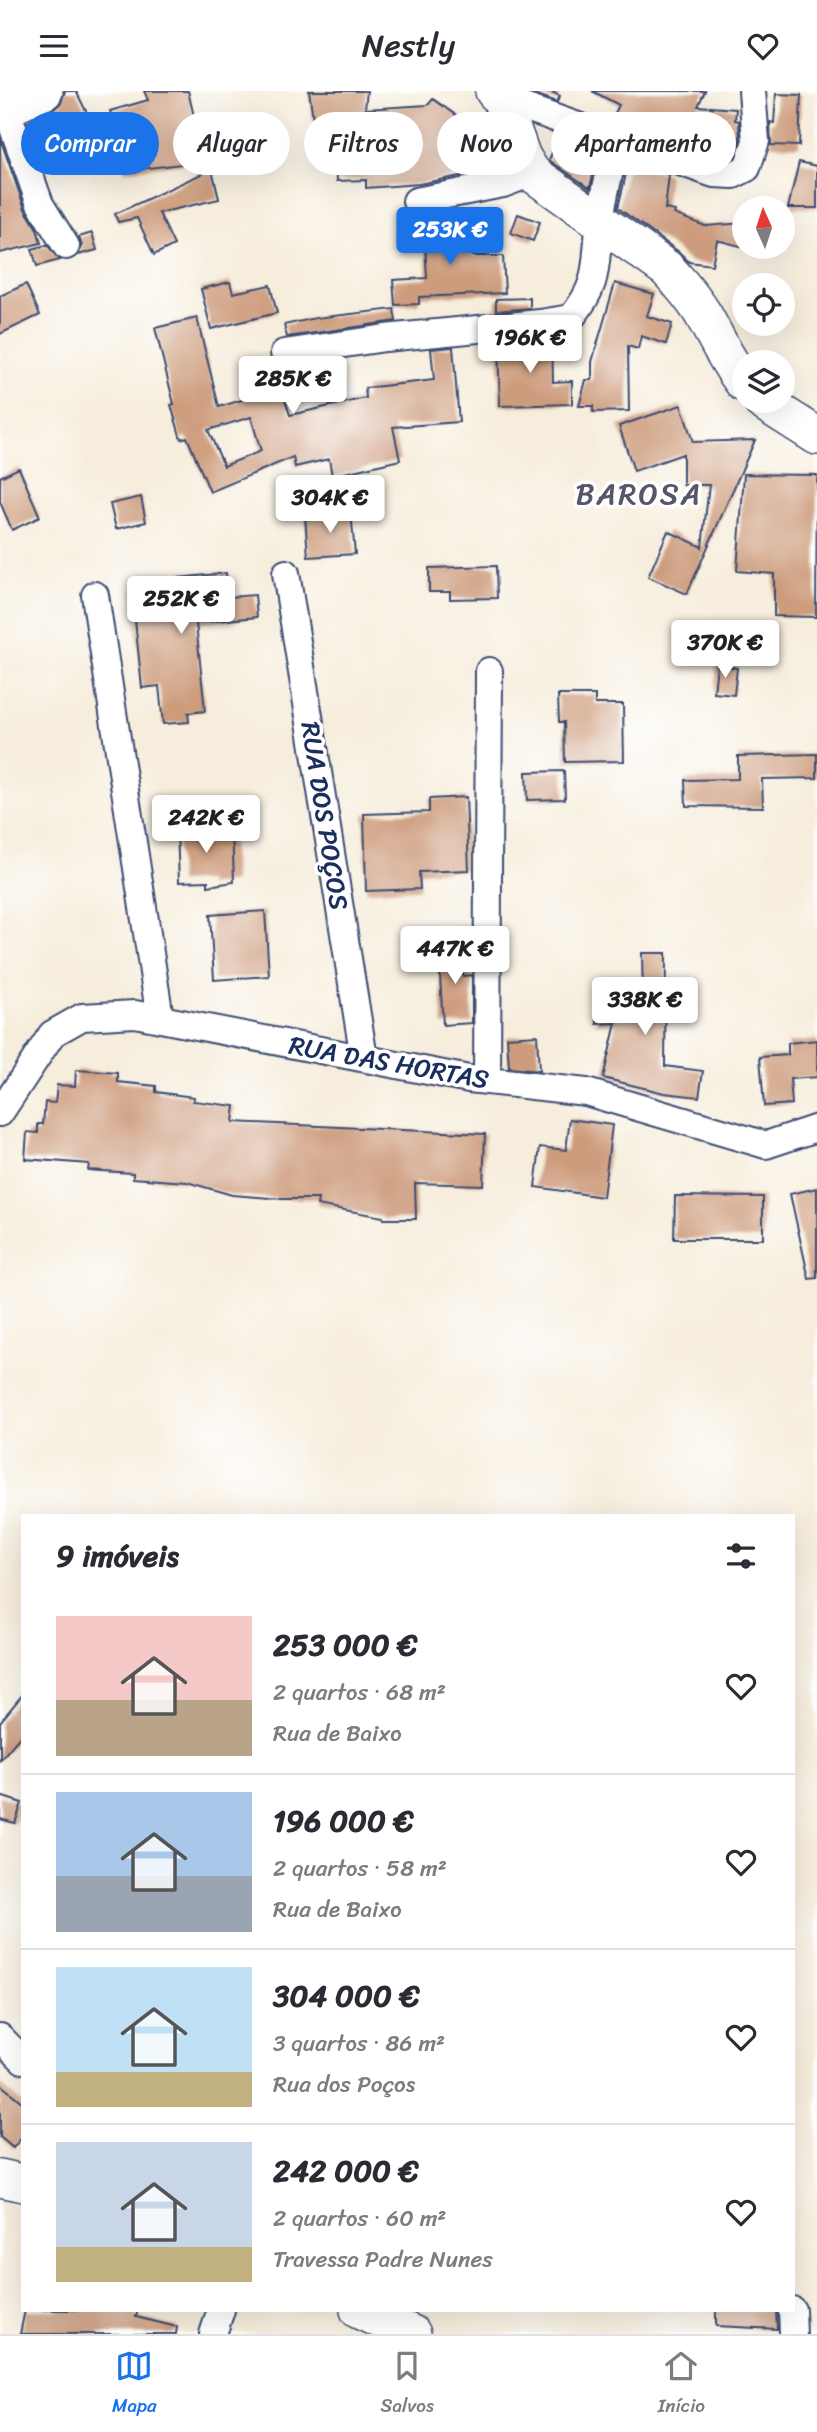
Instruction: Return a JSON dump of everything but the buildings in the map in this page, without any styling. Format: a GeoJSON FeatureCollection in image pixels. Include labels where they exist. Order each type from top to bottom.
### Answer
{"type":"FeatureCollection","features":[{"type":"Feature","properties":{"kind":"street"},"geometry":{"type":"LineString","coordinates":[[44,91],[3,110],[40,204],[66,246]]}},
{"type":"Feature","properties":{"kind":"street"},"geometry":{"type":"LineString","coordinates":[[736,174],[747,167],[756,141],[752,91]]}},
{"type":"Feature","properties":{"kind":"street"},"geometry":{"type":"LineString","coordinates":[[497,95],[551,116]]}},
{"type":"Feature","properties":{"kind":"street"},"geometry":{"type":"LineString","coordinates":[[497,95],[504,112]]}},
{"type":"Feature","properties":{"kind":"street"},"geometry":{"type":"LineString","coordinates":[[416,201],[503,184],[527,175]]}},
{"type":"Feature","properties":{"kind":"street"},"geometry":{"type":"LineString","coordinates":[[535,175],[667,269],[704,316],[732,366]]}},
{"type":"Feature","properties":{"kind":"street"},"geometry":{"type":"LineString","coordinates":[[284,353],[385,338],[571,318],[587,300],[594,278],[600,222],[610,175]]}},
{"type":"Feature","properties":{"kind":"street"},"geometry":{"type":"LineString","coordinates":[[781,413],[817,436]]}},
{"type":"Feature","properties":{"kind":"street","name":"RUA DOS POÇOS"},"geometry":{"type":"LineString","coordinates":[[286,573],[364,1058]]}},
{"type":"Feature","properties":{"kind":"street"},"geometry":{"type":"LineString","coordinates":[[95,595],[160,1018]]}},
{"type":"Feature","properties":{"kind":"street"},"geometry":{"type":"LineString","coordinates":[[487,1081],[489,671]]}},
{"type":"Feature","properties":{"kind":"street","name":"RUA DAS HORTAS"},"geometry":{"type":"LineString","coordinates":[[0,1113],[52,1034],[82,1017],[135,1014],[487,1081],[586,1093],[766,1145],[817,1128]]}},
{"type":"Feature","properties":{"kind":"street"},"geometry":{"type":"LineString","coordinates":[[0,2037],[21,2058]]}},
{"type":"Feature","properties":{"kind":"street"},"geometry":{"type":"LineString","coordinates":[[0,2178],[21,2183]]}},
{"type":"Feature","properties":{"kind":"street"},"geometry":{"type":"LineString","coordinates":[[213,2334],[220,2312]]}},
{"type":"Feature","properties":{"kind":"street"},"geometry":{"type":"LineString","coordinates":[[363,2312],[412,2334]]}},
{"type":"Feature","properties":{"kind":"street"},"geometry":{"type":"LineString","coordinates":[[792,2312],[793,2334]]}},
{"type":"Feature","properties":{"kind":"district","name":"BAROSA"},"geometry":{"type":"Point","coordinates":[639,494]}}]}
